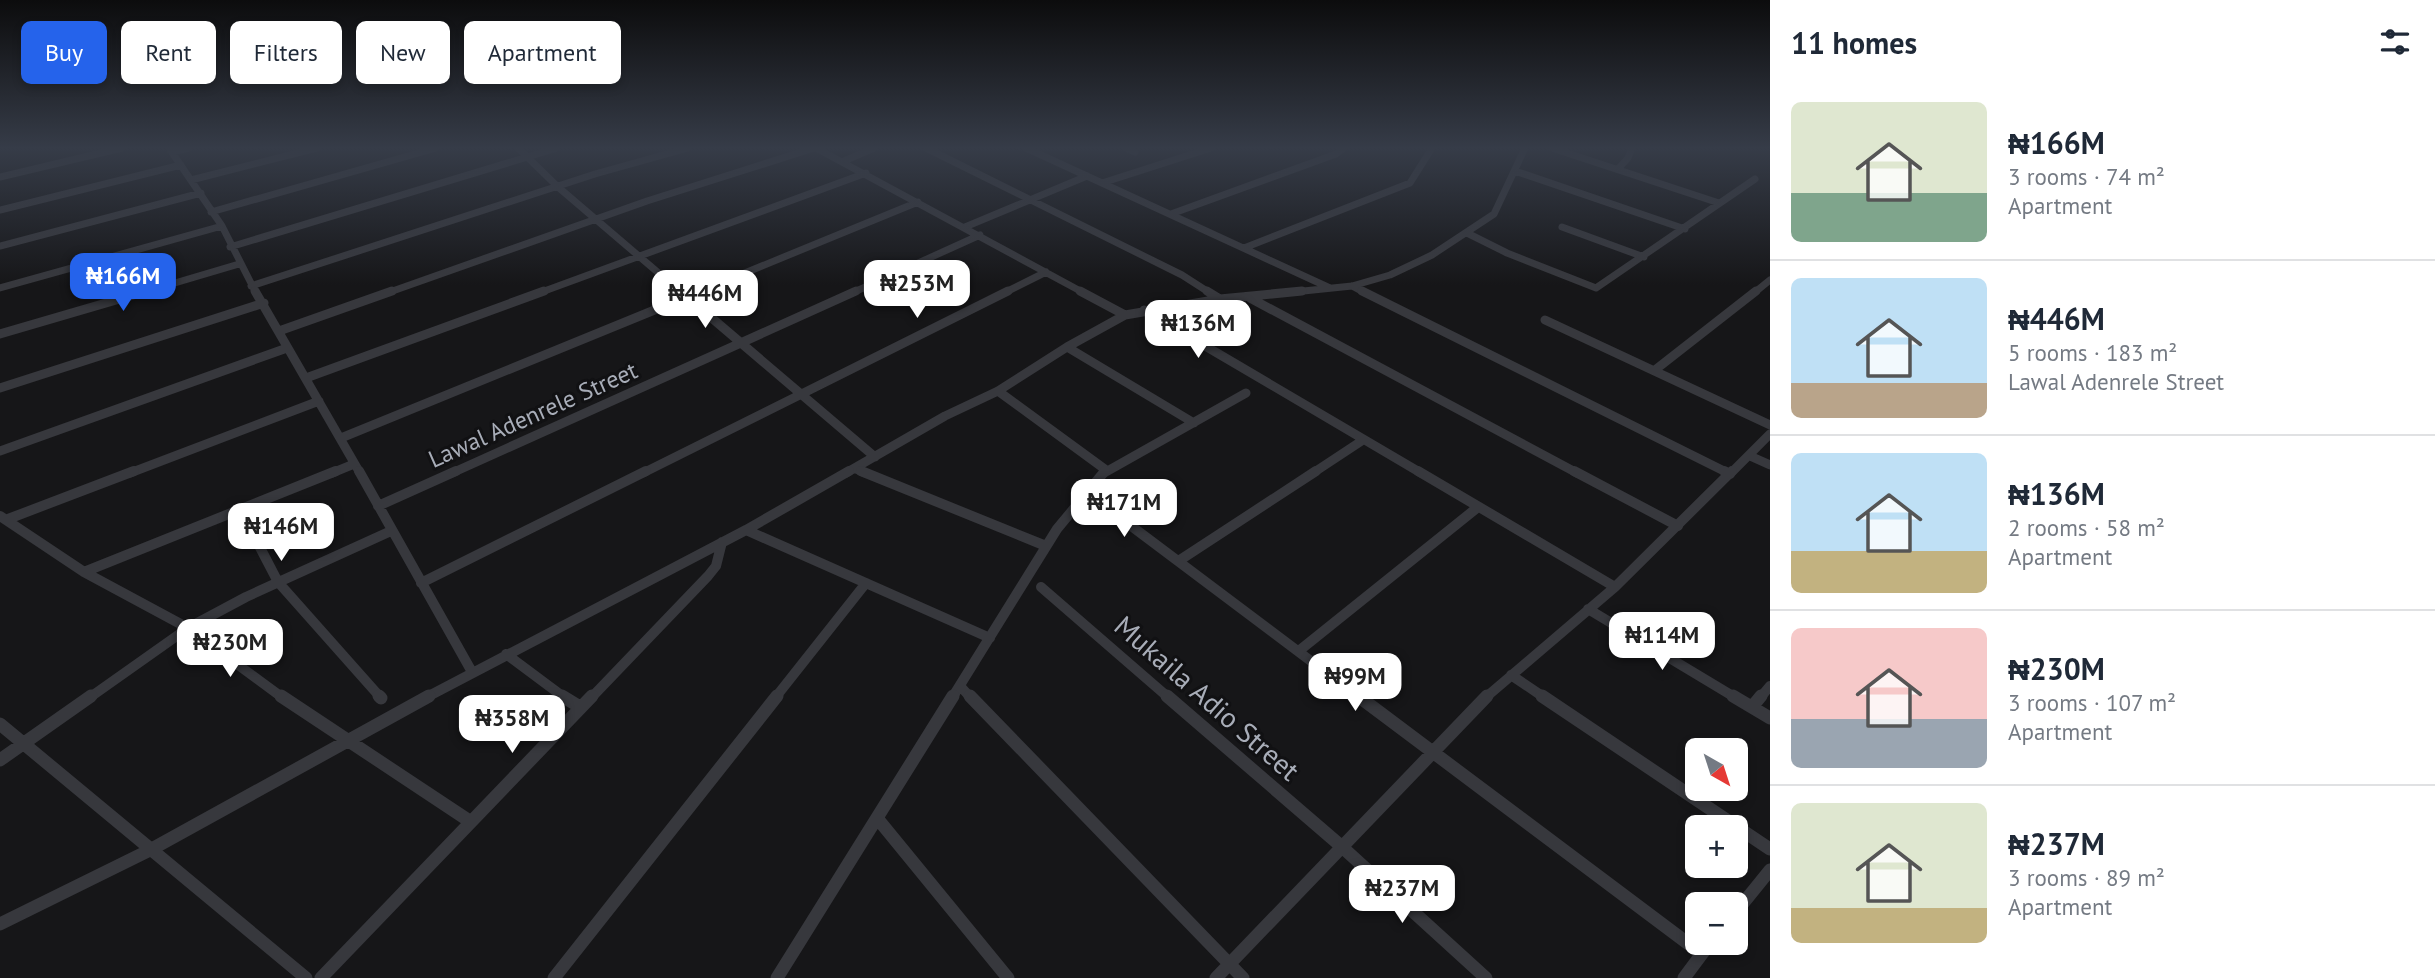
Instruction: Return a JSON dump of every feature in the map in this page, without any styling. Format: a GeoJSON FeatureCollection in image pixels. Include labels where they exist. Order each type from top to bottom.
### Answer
{"type":"FeatureCollection","features":[{"type":"Feature","properties":{"kind":"street"},"geometry":{"type":"LineString","coordinates":[[0,210],[66,194]]}},
{"type":"Feature","properties":{"kind":"street"},"geometry":{"type":"LineString","coordinates":[[0,246],[199,194]]}},
{"type":"Feature","properties":{"kind":"street"},"geometry":{"type":"LineString","coordinates":[[201,194],[222,226],[251,286],[264,303],[472,672]]}},
{"type":"Feature","properties":{"kind":"street"},"geometry":{"type":"LineString","coordinates":[[211,212],[276,194]]}},
{"type":"Feature","properties":{"kind":"street"},"geometry":{"type":"LineString","coordinates":[[230,247],[405,194]]}},
{"type":"Feature","properties":{"kind":"street"},"geometry":{"type":"LineString","coordinates":[[251,286],[537,194]]}},
{"type":"Feature","properties":{"kind":"street"},"geometry":{"type":"LineString","coordinates":[[566,194],[875,457]]}},
{"type":"Feature","properties":{"kind":"street"},"geometry":{"type":"LineString","coordinates":[[279,331],[674,194]]}},
{"type":"Feature","properties":{"kind":"street"},"geometry":{"type":"LineString","coordinates":[[306,378],[809,194]]}},
{"type":"Feature","properties":{"kind":"street"},"geometry":{"type":"LineString","coordinates":[[903,194],[1125,316]]}},
{"type":"Feature","properties":{"kind":"street"},"geometry":{"type":"LineString","coordinates":[[1017,194],[1182,275],[1220,299]]}},
{"type":"Feature","properties":{"kind":"street"},"geometry":{"type":"LineString","coordinates":[[965,227],[1042,194]]}},
{"type":"Feature","properties":{"kind":"street"},"geometry":{"type":"LineString","coordinates":[[1126,194],[1331,288]]}},
{"type":"Feature","properties":{"kind":"street"},"geometry":{"type":"LineString","coordinates":[[1171,214],[1228,194]]}},
{"type":"Feature","properties":{"kind":"street"},"geometry":{"type":"LineString","coordinates":[[1244,248],[1383,194]]}},
{"type":"Feature","properties":{"kind":"street"},"geometry":{"type":"LineString","coordinates":[[0,924],[150,850],[472,672],[746,530],[945,416],[998,391],[1067,347],[1125,316],[1144,310],[1220,299],[1352,286],[1390,275],[1432,255],[1494,214],[1504,194]]}},
{"type":"Feature","properties":{"kind":"street"},"geometry":{"type":"LineString","coordinates":[[1581,194],[1685,229]]}},
{"type":"Feature","properties":{"kind":"street"},"geometry":{"type":"LineString","coordinates":[[1692,194],[1720,203]]}},
{"type":"Feature","properties":{"kind":"street"},"geometry":{"type":"LineString","coordinates":[[1467,233],[1507,253],[1596,288],[1734,194]]}},
{"type":"Feature","properties":{"kind":"street"},"geometry":{"type":"LineString","coordinates":[[341,438],[918,202]]}},
{"type":"Feature","properties":{"kind":"street"},"geometry":{"type":"LineString","coordinates":[[0,288],[222,226]]}},
{"type":"Feature","properties":{"kind":"street"},"geometry":{"type":"LineString","coordinates":[[1562,227],[1644,257]]}},
{"type":"Feature","properties":{"kind":"street","name":"Lawal Adenrele Street"},"geometry":{"type":"LineString","coordinates":[[379,506],[980,235]]}},
{"type":"Feature","properties":{"kind":"street"},"geometry":{"type":"LineString","coordinates":[[0,334],[239,264]]}},
{"type":"Feature","properties":{"kind":"street"},"geometry":{"type":"LineString","coordinates":[[421,583],[1046,272]]}},
{"type":"Feature","properties":{"kind":"street"},"geometry":{"type":"LineString","coordinates":[[1655,370],[1770,280]]}},
{"type":"Feature","properties":{"kind":"street"},"geometry":{"type":"LineString","coordinates":[[1352,286],[1730,474]]}},
{"type":"Feature","properties":{"kind":"street"},"geometry":{"type":"LineString","coordinates":[[1249,297],[1678,526]]}},
{"type":"Feature","properties":{"kind":"street"},"geometry":{"type":"LineString","coordinates":[[0,388],[264,303]]}},
{"type":"Feature","properties":{"kind":"street"},"geometry":{"type":"LineString","coordinates":[[1144,310],[1615,587]]}},
{"type":"Feature","properties":{"kind":"street"},"geometry":{"type":"LineString","coordinates":[[1545,320],[1770,425]]}},
{"type":"Feature","properties":{"kind":"street"},"geometry":{"type":"LineString","coordinates":[[1067,347],[1194,423]]}},
{"type":"Feature","properties":{"kind":"street"},"geometry":{"type":"LineString","coordinates":[[0,452],[287,348]]}},
{"type":"Feature","properties":{"kind":"street"},"geometry":{"type":"LineString","coordinates":[[998,391],[1106,470]]}},
{"type":"Feature","properties":{"kind":"street"},"geometry":{"type":"LineString","coordinates":[[777,978],[961,687],[1046,546],[1086,492],[1106,470],[1246,393]]}},
{"type":"Feature","properties":{"kind":"street"},"geometry":{"type":"LineString","coordinates":[[4,518],[319,401]]}},
{"type":"Feature","properties":{"kind":"street"},"geometry":{"type":"LineString","coordinates":[[1216,978],[1430,750],[1473,708],[1615,587],[1770,434]]}},
{"type":"Feature","properties":{"kind":"street"},"geometry":{"type":"LineString","coordinates":[[1180,560],[1363,440]]}},
{"type":"Feature","properties":{"kind":"street"},"geometry":{"type":"LineString","coordinates":[[1750,456],[1770,465]]}},
{"type":"Feature","properties":{"kind":"street"},"geometry":{"type":"LineString","coordinates":[[83,572],[354,464]]}},
{"type":"Feature","properties":{"kind":"street"},"geometry":{"type":"LineString","coordinates":[[856,469],[1046,546]]}},
{"type":"Feature","properties":{"kind":"street"},"geometry":{"type":"LineString","coordinates":[[1086,492],[1430,750],[1685,933]]}},
{"type":"Feature","properties":{"kind":"street"},"geometry":{"type":"LineString","coordinates":[[1300,650],[1478,507]]}},
{"type":"Feature","properties":{"kind":"street"},"geometry":{"type":"LineString","coordinates":[[240,509],[278,582],[381,698]]}},
{"type":"Feature","properties":{"kind":"street"},"geometry":{"type":"LineString","coordinates":[[4,518],[83,572],[188,628],[318,723],[471,822]]}},
{"type":"Feature","properties":{"kind":"street"},"geometry":{"type":"LineString","coordinates":[[746,530],[990,638]]}},
{"type":"Feature","properties":{"kind":"street"},"geometry":{"type":"LineString","coordinates":[[0,760],[188,628],[278,582],[391,531]]}},
{"type":"Feature","properties":{"kind":"street"},"geometry":{"type":"LineString","coordinates":[[321,978],[708,576],[716,566],[722,542]]}},
{"type":"Feature","properties":{"kind":"street"},"geometry":{"type":"LineString","coordinates":[[554,978],[866,583]]}},
{"type":"Feature","properties":{"kind":"street","name":"Mukaila Adio Street"},"geometry":{"type":"LineString","coordinates":[[1041,587],[1341,846],[1486,978]]}},
{"type":"Feature","properties":{"kind":"street"},"geometry":{"type":"LineString","coordinates":[[1588,609],[1770,718]]}},
{"type":"Feature","properties":{"kind":"street"},"geometry":{"type":"LineString","coordinates":[[506,654],[547,687],[580,707]]}},
{"type":"Feature","properties":{"kind":"street"},"geometry":{"type":"LineString","coordinates":[[1511,675],[1770,849]]}},
{"type":"Feature","properties":{"kind":"street"},"geometry":{"type":"LineString","coordinates":[[1752,707],[1770,686]]}},
{"type":"Feature","properties":{"kind":"street"},"geometry":{"type":"LineString","coordinates":[[961,687],[1243,978]]}},
{"type":"Feature","properties":{"kind":"street"},"geometry":{"type":"LineString","coordinates":[[0,724],[306,978]]}},
{"type":"Feature","properties":{"kind":"street"},"geometry":{"type":"LineString","coordinates":[[877,818],[1008,978]]}},
{"type":"Feature","properties":{"kind":"street"},"geometry":{"type":"LineString","coordinates":[[1748,897],[1770,870]]}},
{"type":"Feature","properties":{"kind":"street"},"geometry":{"type":"LineString","coordinates":[[1684,978],[1701,955]]}}]}
